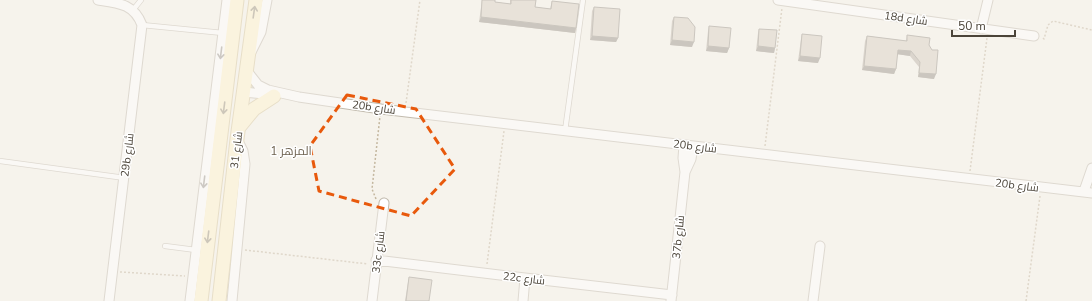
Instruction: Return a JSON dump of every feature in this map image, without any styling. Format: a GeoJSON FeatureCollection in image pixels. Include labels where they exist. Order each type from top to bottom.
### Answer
{"type":"FeatureCollection","features":[{"type":"Feature","properties":{"kind":"street"},"geometry":{"type":"LineString","coordinates":[[98,0],[122,4],[133,10],[139,17],[142,25]]}},
{"type":"Feature","properties":{"kind":"street"},"geometry":{"type":"LineString","coordinates":[[190,301],[227,0]]}},
{"type":"Feature","properties":{"kind":"street","name":"شارع 31"},"geometry":{"type":"LineString","coordinates":[[200,301],[237,0]]}},
{"type":"Feature","properties":{"kind":"street"},"geometry":{"type":"LineString","coordinates":[[241,0],[242,15],[234,73],[236,83],[244,92]]}},
{"type":"Feature","properties":{"kind":"street","name":"شارع 31"},"geometry":{"type":"LineString","coordinates":[[219,301],[238,134],[256,0]]}},
{"type":"Feature","properties":{"kind":"street"},"geometry":{"type":"LineString","coordinates":[[248,56],[261,32],[267,0]]}},
{"type":"Feature","properties":{"kind":"street","name":"18d شارع"},"geometry":{"type":"LineString","coordinates":[[781,0],[1034,36]]}},
{"type":"Feature","properties":{"kind":"street"},"geometry":{"type":"LineString","coordinates":[[985,29],[988,0]]}},
{"type":"Feature","properties":{"kind":"street","name":"29b شارع"},"geometry":{"type":"LineString","coordinates":[[110,301],[142,25]]}},
{"type":"Feature","properties":{"kind":"street","name":"20b شارع"},"geometry":{"type":"LineString","coordinates":[[246,71],[263,88],[274,92],[381,109],[1041,188],[1088,192]]}},
{"type":"Feature","properties":{"kind":"street","name":"20b شارع"},"geometry":{"type":"LineString","coordinates":[[244,92],[274,96],[299,97]]}},
{"type":"Feature","properties":{"kind":"street"},"geometry":{"type":"LineString","coordinates":[[232,301],[245,164],[238,134],[254,109],[274,96]]}},
{"type":"Feature","properties":{"kind":"street","name":"37b شارع"},"geometry":{"type":"LineString","coordinates":[[671,298],[685,172],[691,159],[688,145]]}},
{"type":"Feature","properties":{"kind":"street"},"geometry":{"type":"LineString","coordinates":[[1088,192],[1092,168]]}},
{"type":"Feature","properties":{"kind":"street","name":"33c شارع"},"geometry":{"type":"LineString","coordinates":[[372,301],[384,203]]}},
{"type":"Feature","properties":{"kind":"street"},"geometry":{"type":"LineString","coordinates":[[813,301],[820,246]]}},
{"type":"Feature","properties":{"kind":"street","name":"22c شارع"},"geometry":{"type":"LineString","coordinates":[[376,262],[486,273],[671,298]]}},
{"type":"Feature","properties":{"kind":"street"},"geometry":{"type":"LineString","coordinates":[[523,301],[525,278]]}},
{"type":"Feature","properties":{"kind":"lane"},"geometry":{"type":"LineString","coordinates":[[133,10],[141,0]]}},
{"type":"Feature","properties":{"kind":"lane"},"geometry":{"type":"LineString","coordinates":[[565,131],[582,0]]}},
{"type":"Feature","properties":{"kind":"lane"},"geometry":{"type":"LineString","coordinates":[[142,25],[223,33]]}},
{"type":"Feature","properties":{"kind":"lane"},"geometry":{"type":"LineString","coordinates":[[0,161],[125,178]]}},
{"type":"Feature","properties":{"kind":"lane"},"geometry":{"type":"LineString","coordinates":[[165,246],[196,250]]}},
{"type":"Feature","properties":{"kind":"path"},"geometry":{"type":"LineString","coordinates":[[405,112],[420,0]]}},
{"type":"Feature","properties":{"kind":"path"},"geometry":{"type":"LineString","coordinates":[[764,154],[781,0]]}},
{"type":"Feature","properties":{"kind":"path"},"geometry":{"type":"LineString","coordinates":[[1034,36],[1044,39],[1048,24],[1053,21],[1092,30]]}},
{"type":"Feature","properties":{"kind":"path"},"geometry":{"type":"LineString","coordinates":[[969,179],[985,29]]}},
{"type":"Feature","properties":{"kind":"path"},"geometry":{"type":"LineString","coordinates":[[381,109],[372,189],[373,196],[384,203]]}},
{"type":"Feature","properties":{"kind":"path"},"geometry":{"type":"LineString","coordinates":[[486,273],[506,124]]}},
{"type":"Feature","properties":{"kind":"path"},"geometry":{"type":"LineString","coordinates":[[1026,301],[1041,188]]}},
{"type":"Feature","properties":{"kind":"path"},"geometry":{"type":"LineString","coordinates":[[237,249],[376,262]]}},
{"type":"Feature","properties":{"kind":"path"},"geometry":{"type":"LineString","coordinates":[[114,272],[192,277]]}},
{"type":"Feature","properties":{"kind":"highlighted area"},"geometry":{"type":"Polygon","coordinates":[[[347,95],[416,109],[455,169],[411,216],[319,191],[310,146],[347,95]]]}},
{"type":"Feature","properties":{"kind":"building"},"geometry":{"type":"Polygon","coordinates":[[[482,0],[495,0],[495,2],[511,4],[511,0],[536,0],[535,7],[551,9],[552,1],[579,4],[576,28],[481,17],[482,0]]]}},
{"type":"Feature","properties":{"kind":"building"},"geometry":{"type":"Polygon","coordinates":[[[594,7],[620,9],[618,38],[592,36],[594,7]]]}},
{"type":"Feature","properties":{"kind":"building"},"geometry":{"type":"Polygon","coordinates":[[[674,17],[688,18],[695,27],[694,42],[672,40],[674,17]]]}},
{"type":"Feature","properties":{"kind":"building"},"geometry":{"type":"Polygon","coordinates":[[[709,26],[731,28],[729,48],[708,46],[709,26]]]}},
{"type":"Feature","properties":{"kind":"building"},"geometry":{"type":"Polygon","coordinates":[[[759,29],[777,30],[775,48],[758,46],[759,29]]]}},
{"type":"Feature","properties":{"kind":"building"},"geometry":{"type":"Polygon","coordinates":[[[802,34],[822,36],[820,58],[800,56],[802,34]]]}},
{"type":"Feature","properties":{"kind":"building"},"geometry":{"type":"Polygon","coordinates":[[[907,35],[930,38],[929,45],[932,50],[938,50],[936,74],[919,73],[920,62],[911,51],[898,50],[896,69],[864,66],[867,36],[907,41],[907,35]]]}},
{"type":"Feature","properties":{"kind":"building"},"geometry":{"type":"Polygon","coordinates":[[[409,277],[432,280],[429,301],[406,301],[409,277]]]}},
{"type":"Feature","properties":{"kind":"district","name":"المزهر 1"},"geometry":{"type":"Point","coordinates":[291,151]}}]}
